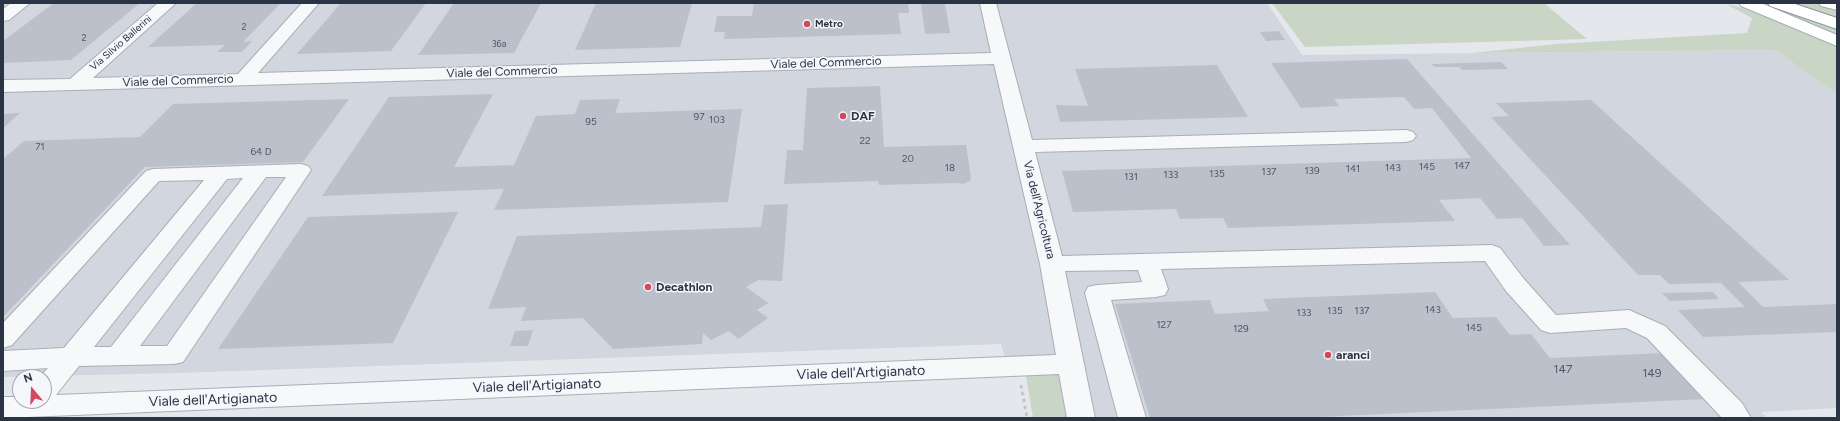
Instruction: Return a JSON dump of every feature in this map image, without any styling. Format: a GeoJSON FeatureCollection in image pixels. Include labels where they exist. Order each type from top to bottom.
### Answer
{"type":"FeatureCollection","features":[{"type":"Feature","properties":{"kind":"main road"},"geometry":{"type":"LineString","coordinates":[[1747,3],[1837,41]]}},
{"type":"Feature","properties":{"kind":"main road"},"geometry":{"type":"LineString","coordinates":[[1776,3],[1837,24]]}},
{"type":"Feature","properties":{"kind":"main road"},"geometry":{"type":"LineString","coordinates":[[1826,3],[1837,5]]}},
{"type":"Feature","properties":{"kind":"street"},"geometry":{"type":"LineString","coordinates":[[3,16],[22,3]]}},
{"type":"Feature","properties":{"kind":"street","name":"Via Silvio Ballerini"},"geometry":{"type":"LineString","coordinates":[[75,84],[168,3]]}},
{"type":"Feature","properties":{"kind":"street"},"geometry":{"type":"LineString","coordinates":[[243,79],[311,3]]}},
{"type":"Feature","properties":{"kind":"street","name":"Via dell'Agricoltura"},"geometry":{"type":"LineString","coordinates":[[988,3],[1052,264],[1080,418]]}},
{"type":"Feature","properties":{"kind":"street","name":"Viale del Commercio"},"geometry":{"type":"LineString","coordinates":[[3,86],[1002,58]]}},
{"type":"Feature","properties":{"kind":"street"},"geometry":{"type":"LineString","coordinates":[[1023,146],[1406,136]]}},
{"type":"Feature","properties":{"kind":"street"},"geometry":{"type":"LineString","coordinates":[[3,339],[153,175],[301,170],[174,355],[71,357],[3,361]]}},
{"type":"Feature","properties":{"kind":"street"},"geometry":{"type":"LineString","coordinates":[[118,356],[260,171]]}},
{"type":"Feature","properties":{"kind":"street"},"geometry":{"type":"LineString","coordinates":[[52,381],[221,172]]}},
{"type":"Feature","properties":{"kind":"street"},"geometry":{"type":"LineString","coordinates":[[1052,264],[1492,253],[1515,285],[1550,324],[1629,319],[1656,332],[1737,418]]}},
{"type":"Feature","properties":{"kind":"street"},"geometry":{"type":"LineString","coordinates":[[1132,418],[1097,293],[1156,289],[1147,262]]}},
{"type":"Feature","properties":{"kind":"street","name":"Viale dell'Artigianato"},"geometry":{"type":"LineString","coordinates":[[52,399],[1071,364]]}},
{"type":"Feature","properties":{"kind":"path"},"geometry":{"type":"LineString","coordinates":[[1018,367],[1027,418]]}},
{"type":"Feature","properties":{"kind":"shaded area"},"geometry":{"type":"Polygon","coordinates":[[[3,3],[1267,3],[1302,55],[1775,50],[1837,94],[1837,408],[1761,412],[1767,418],[1095,418],[1004,355],[1001,344],[178,373],[52,376],[52,369],[12,369],[12,377],[3,377],[3,3]]]}},
{"type":"Feature","properties":{"kind":"green space"},"geometry":{"type":"Polygon","coordinates":[[[1272,3],[1544,3],[1587,39],[1305,47],[1272,3]]]}},
{"type":"Feature","properties":{"kind":"green space"},"geometry":{"type":"Polygon","coordinates":[[[1753,3],[1764,3],[1837,28],[1837,38],[1753,3]]]}},
{"type":"Feature","properties":{"kind":"green space"},"geometry":{"type":"Polygon","coordinates":[[[1791,3],[1814,3],[1837,7],[1837,19],[1791,3]]]}},
{"type":"Feature","properties":{"kind":"green space"},"geometry":{"type":"Polygon","coordinates":[[[1726,4],[1767,14],[1837,45],[1837,94],[1775,50],[1472,53],[1556,44],[1747,33],[1752,18],[1726,4]]]}},
{"type":"Feature","properties":{"kind":"green space"},"geometry":{"type":"Polygon","coordinates":[[[1070,364],[1095,418],[1033,418],[1025,369],[1070,364]]]}},
{"type":"Feature","properties":{"kind":"building"},"geometry":{"type":"Polygon","coordinates":[[[54,3],[140,3],[71,60],[3,63],[3,41],[54,3]]]}},
{"type":"Feature","properties":{"kind":"building"},"geometry":{"type":"Polygon","coordinates":[[[197,3],[281,3],[243,42],[252,41],[242,52],[217,52],[225,45],[148,47],[197,3]]]}},
{"type":"Feature","properties":{"kind":"building"},"geometry":{"type":"Polygon","coordinates":[[[341,3],[426,3],[391,51],[297,54],[341,3]]]}},
{"type":"Feature","properties":{"kind":"building"},"geometry":{"type":"Polygon","coordinates":[[[454,3],[541,3],[514,53],[418,55],[454,3]]]}},
{"type":"Feature","properties":{"kind":"building"},"geometry":{"type":"Polygon","coordinates":[[[596,3],[692,3],[680,47],[575,50],[596,3]]]}},
{"type":"Feature","properties":{"kind":"building","name":"Metro"},"geometry":{"type":"Polygon","coordinates":[[[754,3],[908,3],[909,13],[898,13],[901,34],[724,39],[725,32],[714,32],[717,16],[752,16],[754,3]]]}},
{"type":"Feature","properties":{"kind":"building"},"geometry":{"type":"Polygon","coordinates":[[[921,3],[945,3],[950,33],[925,34],[921,3]]]}},
{"type":"Feature","properties":{"kind":"building"},"geometry":{"type":"Polygon","coordinates":[[[1279,31],[1285,40],[1266,41],[1260,32],[1279,31]]]}},
{"type":"Feature","properties":{"kind":"building"},"geometry":{"type":"Polygon","coordinates":[[[1407,59],[1570,245],[1544,246],[1522,218],[1497,219],[1480,198],[1439,200],[1455,221],[1228,228],[1223,218],[1180,219],[1176,209],[1073,212],[1062,171],[1471,158],[1432,108],[1414,109],[1404,97],[1334,99],[1339,106],[1301,108],[1271,63],[1407,59]]]}},
{"type":"Feature","properties":{"kind":"building"},"geometry":{"type":"Polygon","coordinates":[[[1501,62],[1508,69],[1462,70],[1459,67],[1435,67],[1431,64],[1501,62]]]}},
{"type":"Feature","properties":{"kind":"building"},"geometry":{"type":"Polygon","coordinates":[[[1217,65],[1248,117],[1060,122],[1056,105],[1088,106],[1075,69],[1217,65]]]}},
{"type":"Feature","properties":{"kind":"building","name":"DAF"},"geometry":{"type":"Polygon","coordinates":[[[880,86],[884,147],[966,145],[971,178],[970,181],[963,184],[879,185],[878,181],[784,184],[787,150],[803,150],[807,88],[880,86]]]}},
{"type":"Feature","properties":{"kind":"building"},"geometry":{"type":"Polygon","coordinates":[[[493,94],[454,167],[514,165],[536,116],[575,114],[580,100],[620,99],[615,113],[742,109],[728,202],[494,210],[504,189],[322,196],[389,97],[493,94]]]}},
{"type":"Feature","properties":{"kind":"building"},"geometry":{"type":"Polygon","coordinates":[[[349,99],[303,162],[145,167],[3,317],[3,159],[24,141],[140,137],[173,104],[349,99]]]}},
{"type":"Feature","properties":{"kind":"building"},"geometry":{"type":"Polygon","coordinates":[[[1591,100],[1789,280],[1738,282],[1763,307],[1837,304],[1837,332],[1703,337],[1678,310],[1745,307],[1721,283],[1669,284],[1660,275],[1638,275],[1491,117],[1509,116],[1496,103],[1591,100]]]}},
{"type":"Feature","properties":{"kind":"building"},"geometry":{"type":"Polygon","coordinates":[[[20,113],[3,128],[3,114],[20,113]]]}},
{"type":"Feature","properties":{"kind":"building"},"geometry":{"type":"Polygon","coordinates":[[[788,204],[782,281],[758,280],[746,287],[768,303],[757,310],[768,318],[738,339],[729,331],[711,340],[703,333],[702,344],[613,349],[583,318],[521,321],[526,307],[488,309],[517,236],[761,227],[764,205],[788,204]]]}},
{"type":"Feature","properties":{"kind":"building"},"geometry":{"type":"Polygon","coordinates":[[[458,212],[393,343],[218,349],[308,217],[458,212]]]}},
{"type":"Feature","properties":{"kind":"building","name":"aranci"},"geometry":{"type":"Polygon","coordinates":[[[1435,292],[1453,318],[1496,317],[1510,335],[1531,334],[1550,358],[1665,353],[1706,399],[1297,418],[1150,418],[1115,304],[1210,300],[1215,314],[1269,311],[1263,299],[1435,292]]]}},
{"type":"Feature","properties":{"kind":"building"},"geometry":{"type":"Polygon","coordinates":[[[1713,292],[1719,299],[1670,301],[1662,293],[1713,292]]]}},
{"type":"Feature","properties":{"kind":"building"},"geometry":{"type":"Polygon","coordinates":[[[533,330],[528,346],[510,346],[515,331],[533,330]]]}},
{"type":"Feature","properties":{"kind":"place","name":"Metro"},"geometry":{"type":"Point","coordinates":[807,24]}},
{"type":"Feature","properties":{"kind":"place","name":"DAF"},"geometry":{"type":"Point","coordinates":[843,116]}},
{"type":"Feature","properties":{"kind":"place","name":"Decathlon"},"geometry":{"type":"Point","coordinates":[648,287]}},
{"type":"Feature","properties":{"kind":"place","name":"aranci"},"geometry":{"type":"Point","coordinates":[1328,355]}}]}
